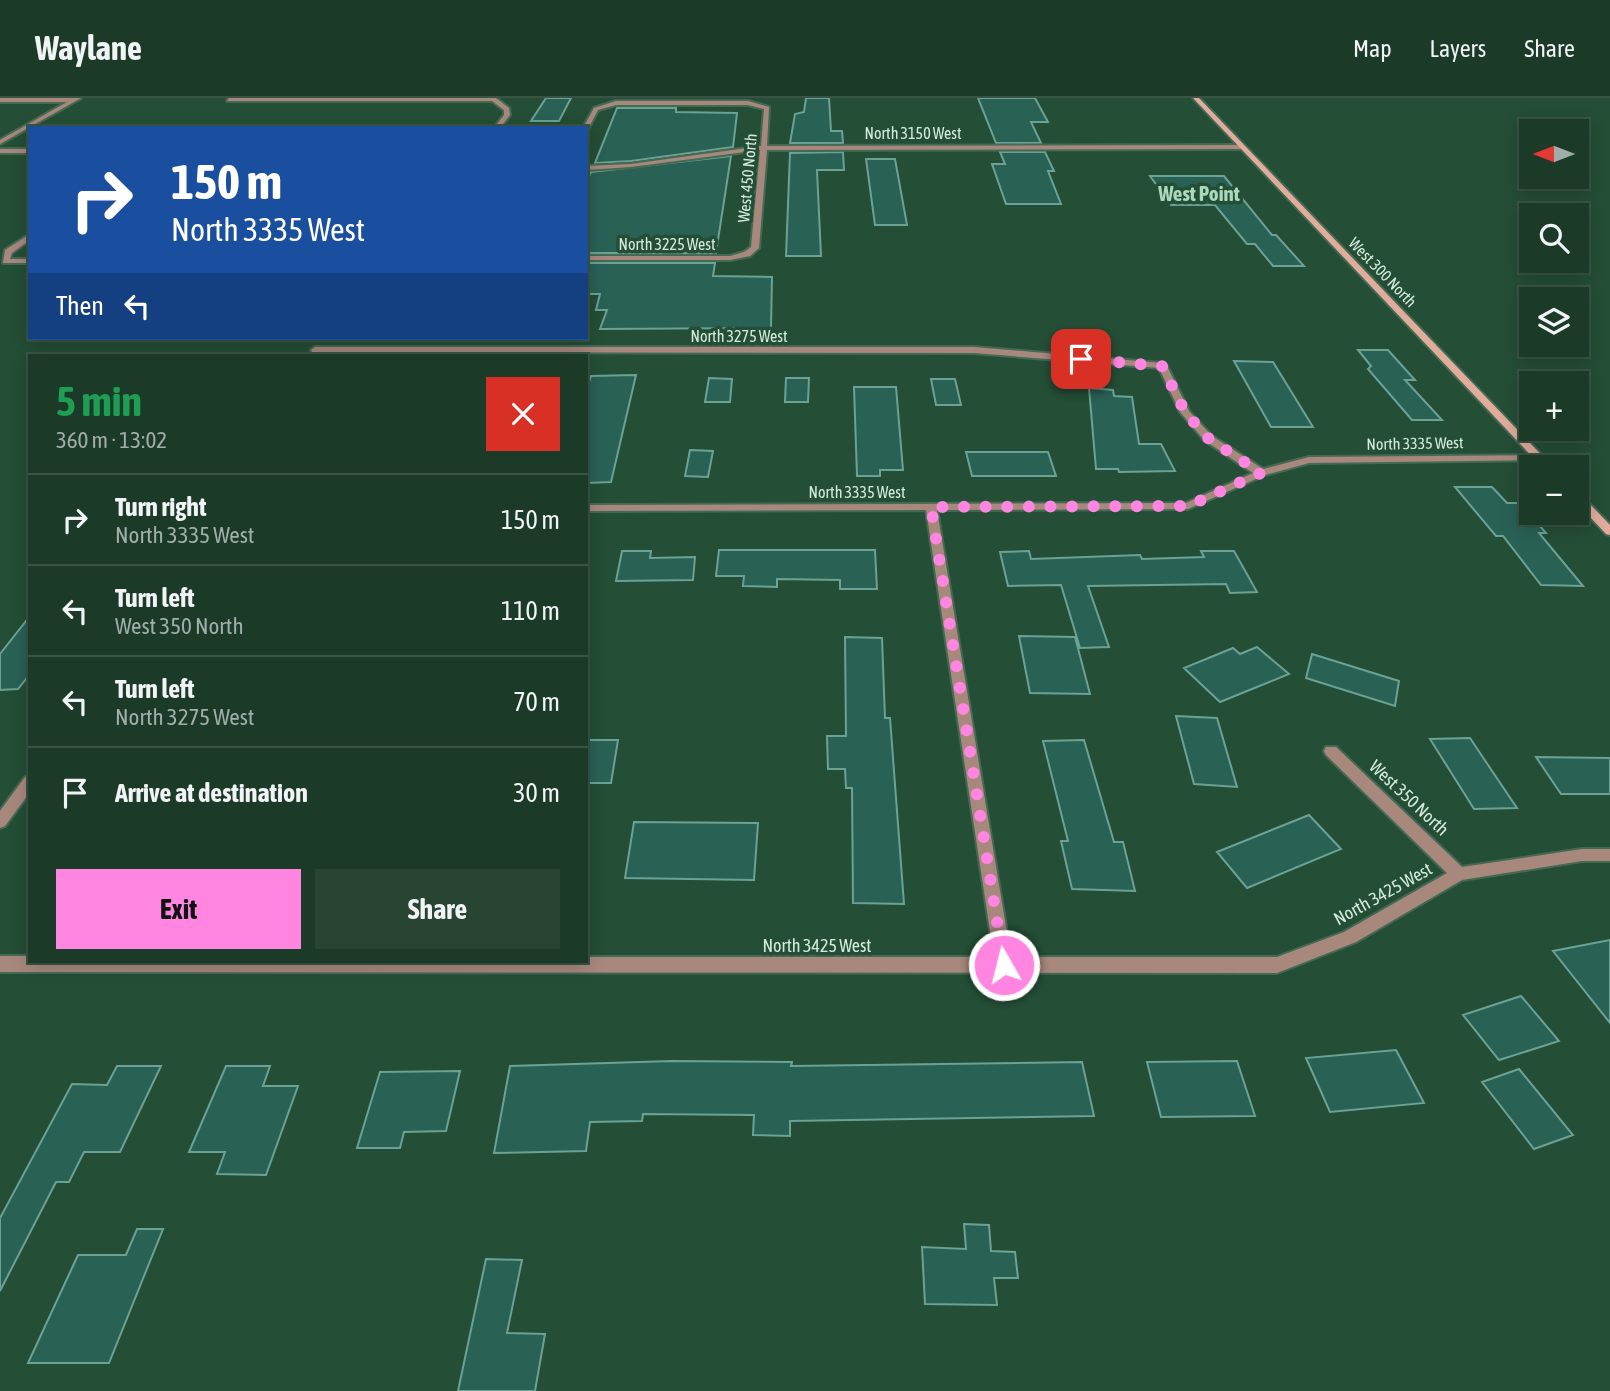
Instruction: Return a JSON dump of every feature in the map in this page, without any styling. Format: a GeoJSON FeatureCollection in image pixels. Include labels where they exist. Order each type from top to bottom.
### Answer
{"type":"FeatureCollection","features":[{"type":"Feature","properties":{"kind":"main road","name":"West 300 North"},"geometry":{"type":"LineString","coordinates":[[1196,98],[1537,455]]}},
{"type":"Feature","properties":{"kind":"main road"},"geometry":{"type":"LineString","coordinates":[[1589,510],[1610,532]]}},
{"type":"Feature","properties":{"kind":"street"},"geometry":{"type":"LineString","coordinates":[[0,100],[76,99]]}},
{"type":"Feature","properties":{"kind":"street"},"geometry":{"type":"LineString","coordinates":[[28,126],[76,99]]}},
{"type":"Feature","properties":{"kind":"street"},"geometry":{"type":"LineString","coordinates":[[229,100],[492,99],[507,109],[499,126]]}},
{"type":"Feature","properties":{"kind":"street","name":"West 450 North"},"geometry":{"type":"LineString","coordinates":[[587,126],[596,109],[602,105],[760,105],[767,108],[755,248],[747,254]]}},
{"type":"Feature","properties":{"kind":"street"},"geometry":{"type":"LineString","coordinates":[[0,142],[28,126]]}},
{"type":"Feature","properties":{"kind":"street","name":"North 3150 West"},"geometry":{"type":"LineString","coordinates":[[588,168],[645,165],[723,151],[763,148],[1241,147]]}},
{"type":"Feature","properties":{"kind":"street"},"geometry":{"type":"LineString","coordinates":[[0,151],[28,151]]}},
{"type":"Feature","properties":{"kind":"street"},"geometry":{"type":"LineString","coordinates":[[28,237],[8,251],[6,261],[28,261]]}},
{"type":"Feature","properties":{"kind":"street","name":"North 3225 West"},"geometry":{"type":"LineString","coordinates":[[588,258],[730,258],[747,254]]}},
{"type":"Feature","properties":{"kind":"street"},"geometry":{"type":"LineString","coordinates":[[312,353],[333,340]]}},
{"type":"Feature","properties":{"kind":"street","name":"North 3275 West"},"geometry":{"type":"LineString","coordinates":[[312,353],[974,350],[1162,366],[1185,412],[1208,438],[1261,473]]}},
{"type":"Feature","properties":{"kind":"street","name":"North 3335 West"},"geometry":{"type":"LineString","coordinates":[[588,508],[1188,506],[1261,473],[1309,460],[1519,457]]}},
{"type":"Feature","properties":{"kind":"street"},"geometry":{"type":"LineString","coordinates":[[931,507],[1004,965]]}},
{"type":"Feature","properties":{"kind":"street","name":"West 350 North"},"geometry":{"type":"LineString","coordinates":[[1331,751],[1458,874]]}},
{"type":"Feature","properties":{"kind":"street"},"geometry":{"type":"LineString","coordinates":[[0,822],[28,784]]}},
{"type":"Feature","properties":{"kind":"street","name":"North 3425 West"},"geometry":{"type":"LineString","coordinates":[[546,963],[1277,965],[1350,937],[1458,874],[1582,855],[1610,855]]}},
{"type":"Feature","properties":{"kind":"street","name":"North 3425 West"},"geometry":{"type":"LineString","coordinates":[[0,964],[158,963]]}},
{"type":"Feature","properties":{"kind":"building"},"geometry":{"type":"Polygon","coordinates":[[[546,98],[571,98],[559,121],[531,121],[546,98]]]}},
{"type":"Feature","properties":{"kind":"building"},"geometry":{"type":"Polygon","coordinates":[[[806,98],[829,98],[831,131],[842,131],[843,143],[790,143],[795,114],[804,112],[806,98]]]}},
{"type":"Feature","properties":{"kind":"building"},"geometry":{"type":"Polygon","coordinates":[[[978,98],[1035,98],[1048,122],[1031,122],[1041,143],[996,143],[978,98]]]}},
{"type":"Feature","properties":{"kind":"building"},"geometry":{"type":"Polygon","coordinates":[[[617,108],[676,108],[676,112],[737,113],[733,147],[631,161],[595,163],[617,108]]]}},
{"type":"Feature","properties":{"kind":"building"},"geometry":{"type":"Polygon","coordinates":[[[843,152],[844,170],[817,170],[821,256],[786,256],[790,153],[843,152]]]}},
{"type":"Feature","properties":{"kind":"building"},"geometry":{"type":"Polygon","coordinates":[[[1000,152],[1045,152],[1054,171],[1048,171],[1061,204],[1006,204],[992,164],[1005,164],[1000,152]]]}},
{"type":"Feature","properties":{"kind":"building"},"geometry":{"type":"Polygon","coordinates":[[[731,156],[716,253],[588,253],[588,178],[591,172],[731,156]]]}},
{"type":"Feature","properties":{"kind":"building"},"geometry":{"type":"Polygon","coordinates":[[[866,159],[895,159],[907,225],[875,225],[866,159]]]}},
{"type":"Feature","properties":{"kind":"building"},"geometry":{"type":"Polygon","coordinates":[[[1150,176],[1224,176],[1272,235],[1276,235],[1304,266],[1273,266],[1255,244],[1247,244],[1215,205],[1171,205],[1150,176]]]}},
{"type":"Feature","properties":{"kind":"building"},"geometry":{"type":"Polygon","coordinates":[[[588,263],[715,263],[713,276],[772,277],[771,328],[600,329],[607,310],[596,310],[600,294],[588,294],[588,263]]]}},
{"type":"Feature","properties":{"kind":"building"},"geometry":{"type":"Polygon","coordinates":[[[1358,350],[1388,350],[1415,380],[1405,380],[1442,420],[1412,420],[1368,369],[1371,366],[1358,350]]]}},
{"type":"Feature","properties":{"kind":"building"},"geometry":{"type":"Polygon","coordinates":[[[1234,361],[1273,362],[1313,427],[1271,427],[1234,361]]]}},
{"type":"Feature","properties":{"kind":"building"},"geometry":{"type":"Polygon","coordinates":[[[636,375],[611,482],[588,483],[588,385],[591,376],[636,375]]]}},
{"type":"Feature","properties":{"kind":"building"},"geometry":{"type":"Polygon","coordinates":[[[709,378],[732,379],[730,402],[705,402],[709,378]]]}},
{"type":"Feature","properties":{"kind":"building"},"geometry":{"type":"Polygon","coordinates":[[[786,378],[809,378],[808,402],[785,402],[786,378]]]}},
{"type":"Feature","properties":{"kind":"building"},"geometry":{"type":"Polygon","coordinates":[[[931,379],[955,379],[961,405],[936,405],[931,379]]]}},
{"type":"Feature","properties":{"kind":"building"},"geometry":{"type":"Polygon","coordinates":[[[854,387],[896,387],[903,470],[880,470],[880,476],[857,476],[854,387]]]}},
{"type":"Feature","properties":{"kind":"building"},"geometry":{"type":"Polygon","coordinates":[[[1089,388],[1113,390],[1114,396],[1132,397],[1139,444],[1161,444],[1175,471],[1119,472],[1118,469],[1096,469],[1089,388]]]}},
{"type":"Feature","properties":{"kind":"building"},"geometry":{"type":"Polygon","coordinates":[[[690,450],[713,451],[708,477],[685,476],[690,450]]]}},
{"type":"Feature","properties":{"kind":"building"},"geometry":{"type":"Polygon","coordinates":[[[966,452],[1048,452],[1056,476],[972,476],[966,452]]]}},
{"type":"Feature","properties":{"kind":"building"},"geometry":{"type":"Polygon","coordinates":[[[1455,487],[1492,487],[1507,503],[1519,503],[1519,525],[1539,525],[1546,533],[1539,533],[1583,586],[1541,585],[1503,536],[1496,536],[1455,487]]]}},
{"type":"Feature","properties":{"kind":"building"},"geometry":{"type":"Polygon","coordinates":[[[719,550],[875,550],[877,589],[840,589],[840,580],[777,579],[777,587],[743,586],[744,576],[716,576],[719,550]]]}},
{"type":"Feature","properties":{"kind":"building"},"geometry":{"type":"Polygon","coordinates":[[[622,551],[651,551],[650,558],[695,557],[693,580],[616,581],[622,551]]]}},
{"type":"Feature","properties":{"kind":"building"},"geometry":{"type":"Polygon","coordinates":[[[1029,551],[1031,559],[1140,555],[1142,559],[1204,557],[1201,551],[1234,551],[1257,592],[1230,593],[1226,584],[1088,586],[1109,647],[1080,648],[1061,585],[1008,586],[1000,552],[1029,551]]]}},
{"type":"Feature","properties":{"kind":"building"},"geometry":{"type":"Polygon","coordinates":[[[28,619],[28,676],[18,689],[0,690],[0,654],[28,619]]]}},
{"type":"Feature","properties":{"kind":"building"},"geometry":{"type":"Polygon","coordinates":[[[1019,636],[1075,637],[1090,694],[1030,693],[1019,636]]]}},
{"type":"Feature","properties":{"kind":"building"},"geometry":{"type":"Polygon","coordinates":[[[845,637],[882,638],[885,718],[890,718],[904,904],[853,903],[852,788],[846,788],[845,769],[828,769],[827,736],[846,736],[845,637]]]}},
{"type":"Feature","properties":{"kind":"building"},"geometry":{"type":"Polygon","coordinates":[[[1257,647],[1289,674],[1220,702],[1184,668],[1233,648],[1240,654],[1257,647]]]}},
{"type":"Feature","properties":{"kind":"building"},"geometry":{"type":"Polygon","coordinates":[[[1312,654],[1399,681],[1395,706],[1306,678],[1312,654]]]}},
{"type":"Feature","properties":{"kind":"building"},"geometry":{"type":"Polygon","coordinates":[[[1176,716],[1217,718],[1237,787],[1194,784],[1176,716]]]}},
{"type":"Feature","properties":{"kind":"building"},"geometry":{"type":"Polygon","coordinates":[[[1470,738],[1517,808],[1474,809],[1430,739],[1470,738]]]}},
{"type":"Feature","properties":{"kind":"building"},"geometry":{"type":"Polygon","coordinates":[[[588,740],[618,740],[611,783],[588,783],[588,740]]]}},
{"type":"Feature","properties":{"kind":"building"},"geometry":{"type":"Polygon","coordinates":[[[1084,740],[1114,842],[1123,842],[1135,891],[1072,889],[1061,841],[1068,841],[1043,741],[1084,740]]]}},
{"type":"Feature","properties":{"kind":"building"},"geometry":{"type":"Polygon","coordinates":[[[1536,757],[1610,758],[1610,794],[1561,794],[1536,757]]]}},
{"type":"Feature","properties":{"kind":"building"},"geometry":{"type":"Polygon","coordinates":[[[1309,815],[1341,849],[1247,888],[1217,852],[1309,815]]]}},
{"type":"Feature","properties":{"kind":"building"},"geometry":{"type":"Polygon","coordinates":[[[634,822],[758,823],[754,880],[625,878],[634,822]]]}},
{"type":"Feature","properties":{"kind":"building"},"geometry":{"type":"Polygon","coordinates":[[[1610,940],[1610,1023],[1553,951],[1610,940]]]}},
{"type":"Feature","properties":{"kind":"building"},"geometry":{"type":"Polygon","coordinates":[[[1521,996],[1559,1041],[1499,1060],[1463,1015],[1521,996]]]}},
{"type":"Feature","properties":{"kind":"building"},"geometry":{"type":"Polygon","coordinates":[[[1396,1050],[1424,1103],[1330,1112],[1306,1058],[1396,1050]]]}},
{"type":"Feature","properties":{"kind":"building"},"geometry":{"type":"Polygon","coordinates":[[[672,1061],[792,1062],[791,1066],[1082,1062],[1094,1116],[790,1121],[790,1136],[753,1135],[754,1115],[643,1114],[642,1121],[590,1122],[586,1151],[494,1153],[510,1066],[672,1061]]]}},
{"type":"Feature","properties":{"kind":"building"},"geometry":{"type":"Polygon","coordinates":[[[1237,1061],[1255,1116],[1161,1117],[1147,1062],[1237,1061]]]}},
{"type":"Feature","properties":{"kind":"building"},"geometry":{"type":"Polygon","coordinates":[[[117,1066],[161,1066],[120,1152],[84,1152],[69,1182],[56,1182],[0,1291],[0,1218],[72,1084],[107,1085],[117,1066]]]}},
{"type":"Feature","properties":{"kind":"building"},"geometry":{"type":"Polygon","coordinates":[[[226,1066],[270,1066],[263,1086],[298,1086],[266,1175],[217,1174],[225,1152],[189,1152],[226,1066]]]}},
{"type":"Feature","properties":{"kind":"building"},"geometry":{"type":"Polygon","coordinates":[[[1519,1069],[1573,1135],[1534,1149],[1482,1082],[1519,1069]]]}},
{"type":"Feature","properties":{"kind":"building"},"geometry":{"type":"Polygon","coordinates":[[[460,1071],[446,1131],[404,1132],[400,1148],[357,1148],[380,1072],[460,1071]]]}},
{"type":"Feature","properties":{"kind":"building"},"geometry":{"type":"Polygon","coordinates":[[[964,1224],[989,1225],[991,1251],[1015,1252],[1018,1278],[994,1278],[997,1305],[925,1304],[922,1247],[966,1249],[964,1224]]]}},
{"type":"Feature","properties":{"kind":"building"},"geometry":{"type":"Polygon","coordinates":[[[137,1229],[163,1229],[109,1363],[28,1363],[78,1255],[126,1255],[137,1229]]]}},
{"type":"Feature","properties":{"kind":"building"},"geometry":{"type":"Polygon","coordinates":[[[486,1259],[522,1260],[507,1333],[545,1334],[535,1391],[458,1391],[486,1259]]]}},
{"type":"Feature","properties":{"kind":"district","name":"West Point"},"geometry":{"type":"Point","coordinates":[1199,194]}},
{"type":"Feature","properties":{"kind":"route"},"geometry":{"type":"LineString","coordinates":[[1004,965],[931,507],[1188,506],[1261,473],[1208,438],[1185,412],[1162,366],[1081,359]]}}]}
